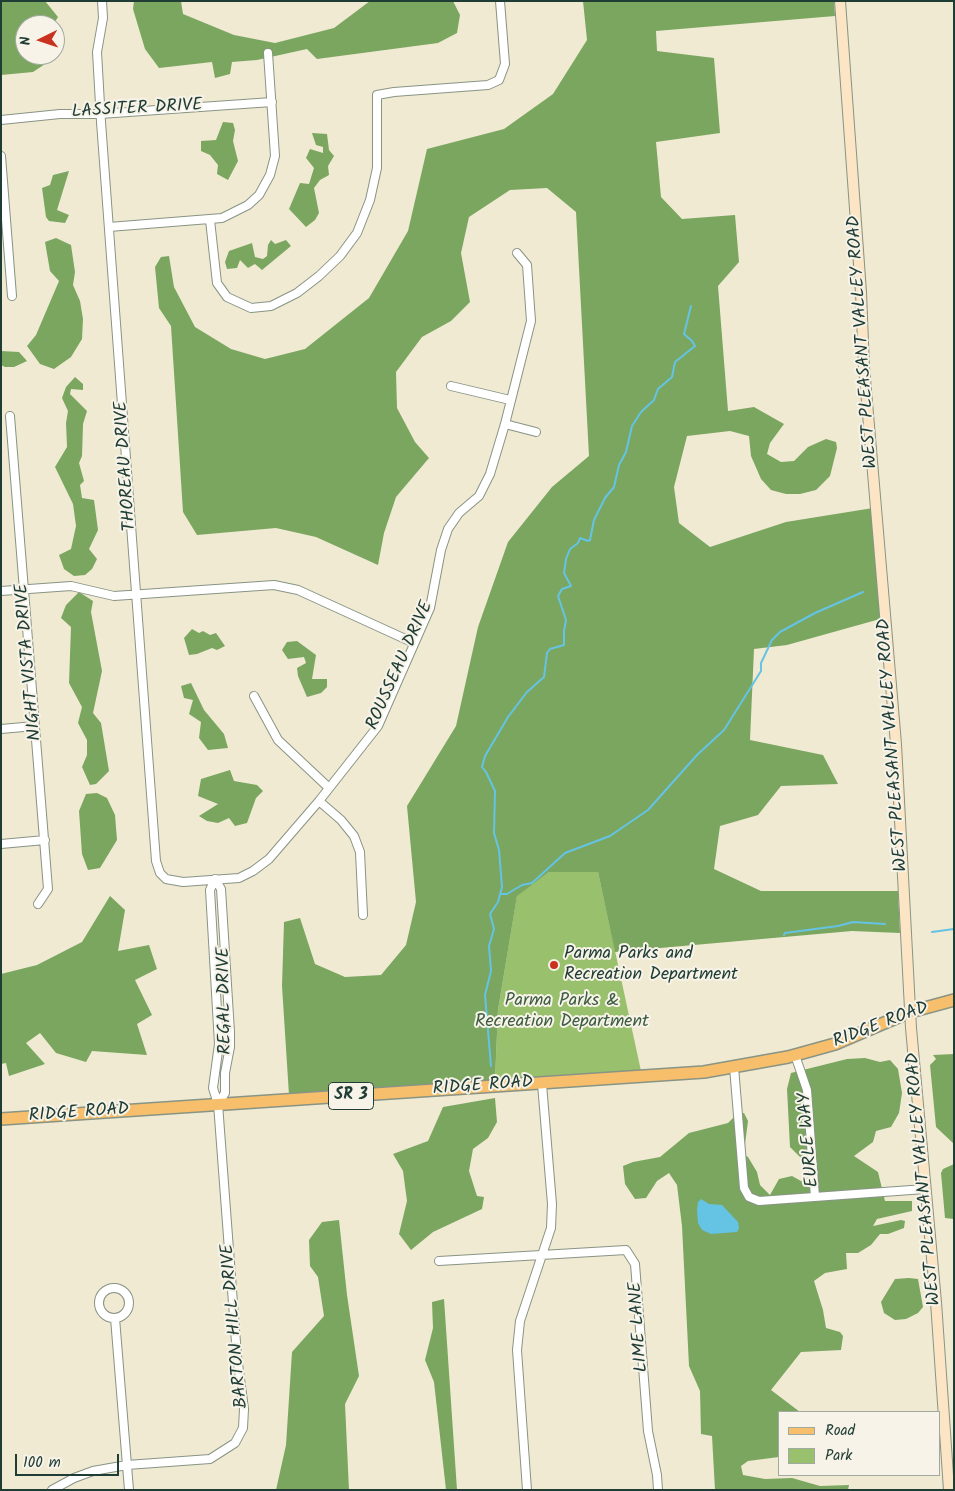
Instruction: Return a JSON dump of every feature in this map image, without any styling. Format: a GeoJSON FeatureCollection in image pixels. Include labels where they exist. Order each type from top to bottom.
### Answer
{"type":"FeatureCollection","features":[{"type":"Feature","properties":{"kind":"main road","name":"WEST PLEASANT VALLEY ROAD"},"geometry":{"type":"LineString","coordinates":[[840,1],[861,292],[864,367],[896,744],[910,1012],[949,1490]]}},
{"type":"Feature","properties":{"kind":"main road","name":"RIDGE ROAD"},"geometry":{"type":"LineString","coordinates":[[1,1119],[704,1072],[795,1055],[835,1044],[910,1012],[954,1000]]}},
{"type":"Feature","properties":{"kind":"street","name":"THOREAU DRIVE"},"geometry":{"type":"LineString","coordinates":[[102,1],[103,18],[97,52],[100,114],[157,866],[163,876],[171,881],[215,879]]}},
{"type":"Feature","properties":{"kind":"street"},"geometry":{"type":"LineString","coordinates":[[210,220],[217,284],[227,297],[251,308],[271,306],[297,293],[340,256],[357,233],[370,200],[377,168],[377,95],[488,85],[499,80],[505,64],[500,1]]}},
{"type":"Feature","properties":{"kind":"street"},"geometry":{"type":"LineString","coordinates":[[109,227],[222,218],[243,209],[259,195],[266,185],[275,156],[268,53]]}},
{"type":"Feature","properties":{"kind":"street","name":"LASSITER DRIVE"},"geometry":{"type":"LineString","coordinates":[[1,120],[60,114],[100,114],[272,102]]}},
{"type":"Feature","properties":{"kind":"street"},"geometry":{"type":"LineString","coordinates":[[1,156],[12,296]]}},
{"type":"Feature","properties":{"kind":"street","name":"ROUSSEAU DRIVE"},"geometry":{"type":"LineString","coordinates":[[215,879],[239,878],[254,871],[269,859],[319,801],[328,787],[378,726],[430,608],[441,550],[448,529],[459,513],[479,496],[490,474],[505,424],[531,320],[527,265],[517,253]]}},
{"type":"Feature","properties":{"kind":"street"},"geometry":{"type":"LineString","coordinates":[[451,386],[510,400]]}},
{"type":"Feature","properties":{"kind":"street","name":"NIGHT VISTA DRIVE"},"geometry":{"type":"LineString","coordinates":[[10,416],[48,889],[38,904]]}},
{"type":"Feature","properties":{"kind":"street"},"geometry":{"type":"LineString","coordinates":[[505,424],[536,432]]}},
{"type":"Feature","properties":{"kind":"street"},"geometry":{"type":"LineString","coordinates":[[1,591],[71,586],[104,595],[136,595],[274,585],[298,590],[414,643]]}},
{"type":"Feature","properties":{"kind":"street"},"geometry":{"type":"LineString","coordinates":[[254,696],[278,740],[328,787]]}},
{"type":"Feature","properties":{"kind":"street"},"geometry":{"type":"LineString","coordinates":[[1,729],[35,726]]}},
{"type":"Feature","properties":{"kind":"street"},"geometry":{"type":"LineString","coordinates":[[319,801],[341,820],[354,836],[360,852],[363,915]]}},
{"type":"Feature","properties":{"kind":"street"},"geometry":{"type":"LineString","coordinates":[[1,844],[45,840]]}},
{"type":"Feature","properties":{"kind":"street","name":"REGAL DRIVE"},"geometry":{"type":"LineString","coordinates":[[215,879],[221,889],[230,1047],[225,1073],[225,1093],[218,1104]]}},
{"type":"Feature","properties":{"kind":"street","name":"REGAL DRIVE"},"geometry":{"type":"LineString","coordinates":[[215,879],[210,890],[219,1044],[213,1088],[218,1104]]}},
{"type":"Feature","properties":{"kind":"street"},"geometry":{"type":"LineString","coordinates":[[217,1009],[228,1008]]}},
{"type":"Feature","properties":{"kind":"street","name":"EURLE WAY"},"geometry":{"type":"LineString","coordinates":[[795,1055],[808,1094],[815,1197]]}},
{"type":"Feature","properties":{"kind":"street"},"geometry":{"type":"LineString","coordinates":[[734,1067],[745,1193],[748,1197],[759,1201],[925,1189]]}},
{"type":"Feature","properties":{"kind":"street"},"geometry":{"type":"LineString","coordinates":[[527,1490],[518,1350],[520,1321],[551,1228],[552,1204],[542,1084]]}},
{"type":"Feature","properties":{"kind":"street","name":"BARTON HILL DRIVE"},"geometry":{"type":"LineString","coordinates":[[52,1490],[82,1474],[127,1465],[210,1459],[235,1443],[243,1428],[244,1409],[237,1356],[218,1104]]}},
{"type":"Feature","properties":{"kind":"street","name":"LIME LANE"},"geometry":{"type":"LineString","coordinates":[[542,1255],[626,1250],[635,1264],[648,1431],[658,1475],[658,1490]]}},
{"type":"Feature","properties":{"kind":"street"},"geometry":{"type":"LineString","coordinates":[[439,1261],[542,1255]]}},
{"type":"Feature","properties":{"kind":"street"},"geometry":{"type":"LineString","coordinates":[[115,1318],[129,1490]]}},
{"type":"Feature","properties":{"kind":"green space"},"geometry":{"type":"Polygon","coordinates":[[[1,1],[45,1],[56,15],[15,15],[15,65],[44,65],[33,72],[1,75],[1,1]]]}},
{"type":"Feature","properties":{"kind":"green space"},"geometry":{"type":"Polygon","coordinates":[[[134,1],[181,1],[183,14],[234,35],[275,43],[334,28],[370,1],[453,1],[460,15],[457,33],[438,43],[317,59],[307,49],[257,60],[232,62],[230,74],[215,78],[212,62],[159,68],[145,49],[133,9],[134,1]]]}},
{"type":"Feature","properties":{"kind":"green space"},"geometry":{"type":"Polygon","coordinates":[[[583,1],[834,1],[835,16],[656,31],[657,51],[714,58],[720,133],[656,142],[661,197],[682,219],[735,215],[739,262],[718,286],[728,411],[754,407],[784,424],[770,443],[767,454],[781,462],[794,461],[808,447],[826,439],[836,442],[837,448],[830,476],[816,490],[800,494],[786,494],[771,490],[761,479],[751,456],[749,436],[730,431],[687,436],[674,487],[679,523],[710,547],[786,522],[873,508],[880,619],[787,645],[754,649],[750,740],[823,755],[838,784],[781,786],[758,815],[720,826],[714,869],[761,891],[898,891],[900,933],[852,931],[615,952],[598,872],[549,872],[517,896],[498,1010],[495,1080],[289,1095],[282,986],[284,922],[300,918],[315,964],[345,977],[381,975],[406,945],[416,902],[407,806],[456,726],[478,627],[508,542],[552,487],[589,456],[576,212],[547,188],[510,190],[469,217],[461,253],[470,302],[451,321],[422,337],[396,372],[397,408],[415,442],[429,458],[396,497],[384,533],[378,565],[316,537],[276,528],[197,535],[183,512],[171,326],[159,308],[155,267],[161,257],[169,256],[174,287],[195,327],[231,349],[265,359],[305,349],[369,298],[408,231],[427,149],[504,129],[553,94],[587,40],[583,1]]]}},
{"type":"Feature","properties":{"kind":"green space"},"geometry":{"type":"Polygon","coordinates":[[[223,122],[233,123],[235,130],[233,141],[238,161],[228,180],[217,174],[218,165],[210,155],[201,151],[201,141],[216,140],[223,122]]]}},
{"type":"Feature","properties":{"kind":"green space"},"geometry":{"type":"Polygon","coordinates":[[[312,133],[327,134],[329,150],[334,156],[328,166],[329,175],[320,180],[314,188],[319,213],[315,220],[306,227],[289,209],[300,183],[309,184],[314,168],[306,158],[310,149],[323,153],[323,147],[316,145],[312,133]]]}},
{"type":"Feature","properties":{"kind":"green space"},"geometry":{"type":"Polygon","coordinates":[[[69,171],[57,210],[69,215],[65,223],[49,221],[46,217],[42,188],[50,185],[53,175],[69,171]]]}},
{"type":"Feature","properties":{"kind":"green space"},"geometry":{"type":"Polygon","coordinates":[[[56,238],[71,245],[75,272],[73,285],[80,301],[83,319],[82,339],[71,357],[54,369],[40,364],[27,346],[36,335],[59,281],[50,271],[45,242],[56,238]]]}},
{"type":"Feature","properties":{"kind":"green space"},"geometry":{"type":"Polygon","coordinates":[[[271,240],[275,244],[286,240],[291,246],[262,270],[255,264],[248,268],[240,260],[237,268],[227,269],[225,262],[229,251],[252,243],[255,257],[263,259],[267,256],[268,245],[271,240]]]}},
{"type":"Feature","properties":{"kind":"green space"},"geometry":{"type":"Polygon","coordinates":[[[1,351],[19,352],[27,361],[14,367],[5,367],[1,365],[1,351]]]}},
{"type":"Feature","properties":{"kind":"green space"},"geometry":{"type":"Polygon","coordinates":[[[75,377],[83,384],[83,390],[71,389],[70,394],[87,411],[83,424],[82,456],[79,463],[84,481],[80,485],[82,498],[94,500],[98,530],[89,549],[97,559],[92,569],[85,575],[74,576],[64,569],[59,555],[71,549],[76,526],[73,504],[55,467],[67,447],[66,423],[68,411],[62,398],[66,387],[75,377]]]}},
{"type":"Feature","properties":{"kind":"green space"},"geometry":{"type":"Polygon","coordinates":[[[79,592],[93,601],[91,612],[102,671],[93,713],[101,723],[109,771],[96,784],[90,785],[82,767],[87,755],[87,740],[78,723],[82,707],[69,683],[71,627],[61,618],[66,605],[79,592]]]}},
{"type":"Feature","properties":{"kind":"green space"},"geometry":{"type":"Polygon","coordinates":[[[192,629],[199,633],[203,631],[210,635],[216,633],[225,646],[217,650],[212,648],[189,655],[184,638],[192,629]]]}},
{"type":"Feature","properties":{"kind":"green space"},"geometry":{"type":"Polygon","coordinates":[[[297,641],[316,655],[312,679],[327,679],[327,687],[321,693],[307,697],[298,676],[297,668],[306,663],[304,657],[288,659],[282,650],[287,642],[297,641]]]}},
{"type":"Feature","properties":{"kind":"green space"},"geometry":{"type":"Polygon","coordinates":[[[191,683],[204,710],[224,734],[228,748],[208,750],[199,738],[201,722],[189,714],[193,700],[184,698],[181,686],[191,683]]]}},
{"type":"Feature","properties":{"kind":"green space"},"geometry":{"type":"Polygon","coordinates":[[[230,770],[234,781],[257,785],[263,791],[256,798],[247,823],[235,826],[229,818],[218,823],[207,821],[199,816],[218,804],[198,796],[201,779],[230,770]]]}},
{"type":"Feature","properties":{"kind":"green space"},"geometry":{"type":"Polygon","coordinates":[[[97,793],[107,798],[115,815],[117,840],[100,868],[88,870],[82,854],[79,811],[86,794],[97,793]]]}},
{"type":"Feature","properties":{"kind":"green space","name":"Parma Parks & Recreation Department"},"geometry":{"type":"Polygon","coordinates":[[[549,872],[598,872],[641,1071],[495,1080],[498,1010],[517,895],[549,872]]]}},
{"type":"Feature","properties":{"kind":"green space"},"geometry":{"type":"Polygon","coordinates":[[[110,896],[125,910],[118,951],[149,945],[157,969],[135,980],[152,1015],[137,1024],[147,1055],[92,1051],[86,1062],[56,1053],[40,1033],[26,1043],[45,1064],[9,1076],[6,1063],[1,1064],[1,974],[37,965],[82,942],[110,896]]]}},
{"type":"Feature","properties":{"kind":"green space"},"geometry":{"type":"Polygon","coordinates":[[[954,1054],[954,1144],[936,1127],[930,1065],[936,1059],[933,1055],[954,1054]]]}},
{"type":"Feature","properties":{"kind":"green space"},"geometry":{"type":"Polygon","coordinates":[[[865,1058],[880,1062],[890,1060],[898,1069],[902,1093],[899,1113],[891,1127],[876,1131],[873,1142],[854,1156],[878,1172],[885,1201],[912,1201],[912,1211],[877,1219],[873,1226],[901,1220],[905,1221],[904,1228],[888,1234],[880,1234],[871,1245],[858,1253],[846,1253],[847,1269],[825,1273],[814,1281],[823,1310],[826,1328],[840,1332],[843,1336],[841,1350],[801,1352],[771,1390],[799,1411],[778,1411],[778,1457],[748,1461],[741,1466],[743,1475],[765,1479],[792,1478],[820,1486],[849,1485],[848,1490],[715,1490],[712,1436],[701,1434],[700,1391],[689,1366],[682,1226],[677,1185],[669,1173],[657,1181],[646,1198],[635,1199],[625,1184],[623,1166],[633,1162],[660,1157],[689,1133],[728,1123],[737,1114],[744,1113],[748,1121],[745,1144],[740,1152],[748,1157],[757,1172],[760,1185],[770,1195],[779,1179],[792,1176],[801,1181],[809,1177],[809,1166],[790,1147],[787,1089],[791,1073],[847,1059],[865,1058]]]}},
{"type":"Feature","properties":{"kind":"green space"},"geometry":{"type":"Polygon","coordinates":[[[495,1098],[497,1122],[488,1138],[473,1149],[469,1171],[477,1196],[484,1197],[482,1209],[433,1232],[411,1250],[399,1234],[407,1201],[403,1171],[393,1154],[428,1141],[443,1107],[495,1098]]]}},
{"type":"Feature","properties":{"kind":"green space"},"geometry":{"type":"Polygon","coordinates":[[[954,1164],[954,1219],[945,1218],[941,1173],[943,1169],[954,1164]]]}},
{"type":"Feature","properties":{"kind":"green space"},"geometry":{"type":"Polygon","coordinates":[[[339,1220],[347,1295],[359,1376],[345,1404],[349,1490],[276,1490],[286,1445],[292,1352],[324,1316],[318,1277],[310,1266],[309,1240],[322,1222],[339,1220]]]}},
{"type":"Feature","properties":{"kind":"green space"},"geometry":{"type":"Polygon","coordinates":[[[895,1279],[918,1279],[923,1307],[918,1313],[906,1319],[895,1320],[884,1313],[881,1302],[895,1279]]]}},
{"type":"Feature","properties":{"kind":"green space"},"geometry":{"type":"Polygon","coordinates":[[[444,1299],[457,1490],[446,1490],[434,1382],[425,1360],[433,1328],[432,1302],[444,1299]]]}},
{"type":"Feature","properties":{"kind":"water"},"geometry":{"type":"Polygon","coordinates":[[[701,1199],[709,1204],[722,1205],[738,1222],[739,1228],[737,1232],[711,1234],[702,1230],[698,1223],[697,1210],[698,1202],[701,1199]]]}},
{"type":"Feature","properties":{"kind":"waterway"},"geometry":{"type":"LineString","coordinates":[[491,1066],[485,995],[491,971],[489,946],[494,929],[490,914],[498,902],[502,887],[499,850],[494,833],[495,791],[482,767],[485,756],[508,717],[527,692],[544,677],[547,653],[550,649],[564,645],[566,620],[558,596],[562,589],[571,586],[564,573],[566,559],[570,549],[578,543],[580,538],[590,540],[594,520],[605,498],[614,487],[619,465],[626,452],[632,426],[641,412],[654,400],[658,389],[672,377],[675,362],[695,346],[684,334],[691,306]]}},
{"type":"Feature","properties":{"kind":"waterway"},"geometry":{"type":"LineString","coordinates":[[500,894],[507,894],[522,885],[532,883],[565,853],[610,836],[648,810],[697,755],[724,730],[761,671],[761,663],[772,640],[780,632],[815,613],[863,592]]}},
{"type":"Feature","properties":{"kind":"waterway"},"geometry":{"type":"LineString","coordinates":[[784,935],[785,933],[838,926],[853,922],[885,924]]}},
{"type":"Feature","properties":{"kind":"waterway"},"geometry":{"type":"LineString","coordinates":[[932,932],[954,929]]}},
{"type":"Feature","properties":{"kind":"place","name":"Parma Parks and Recreation Department"},"geometry":{"type":"Point","coordinates":[554,965]}}]}
